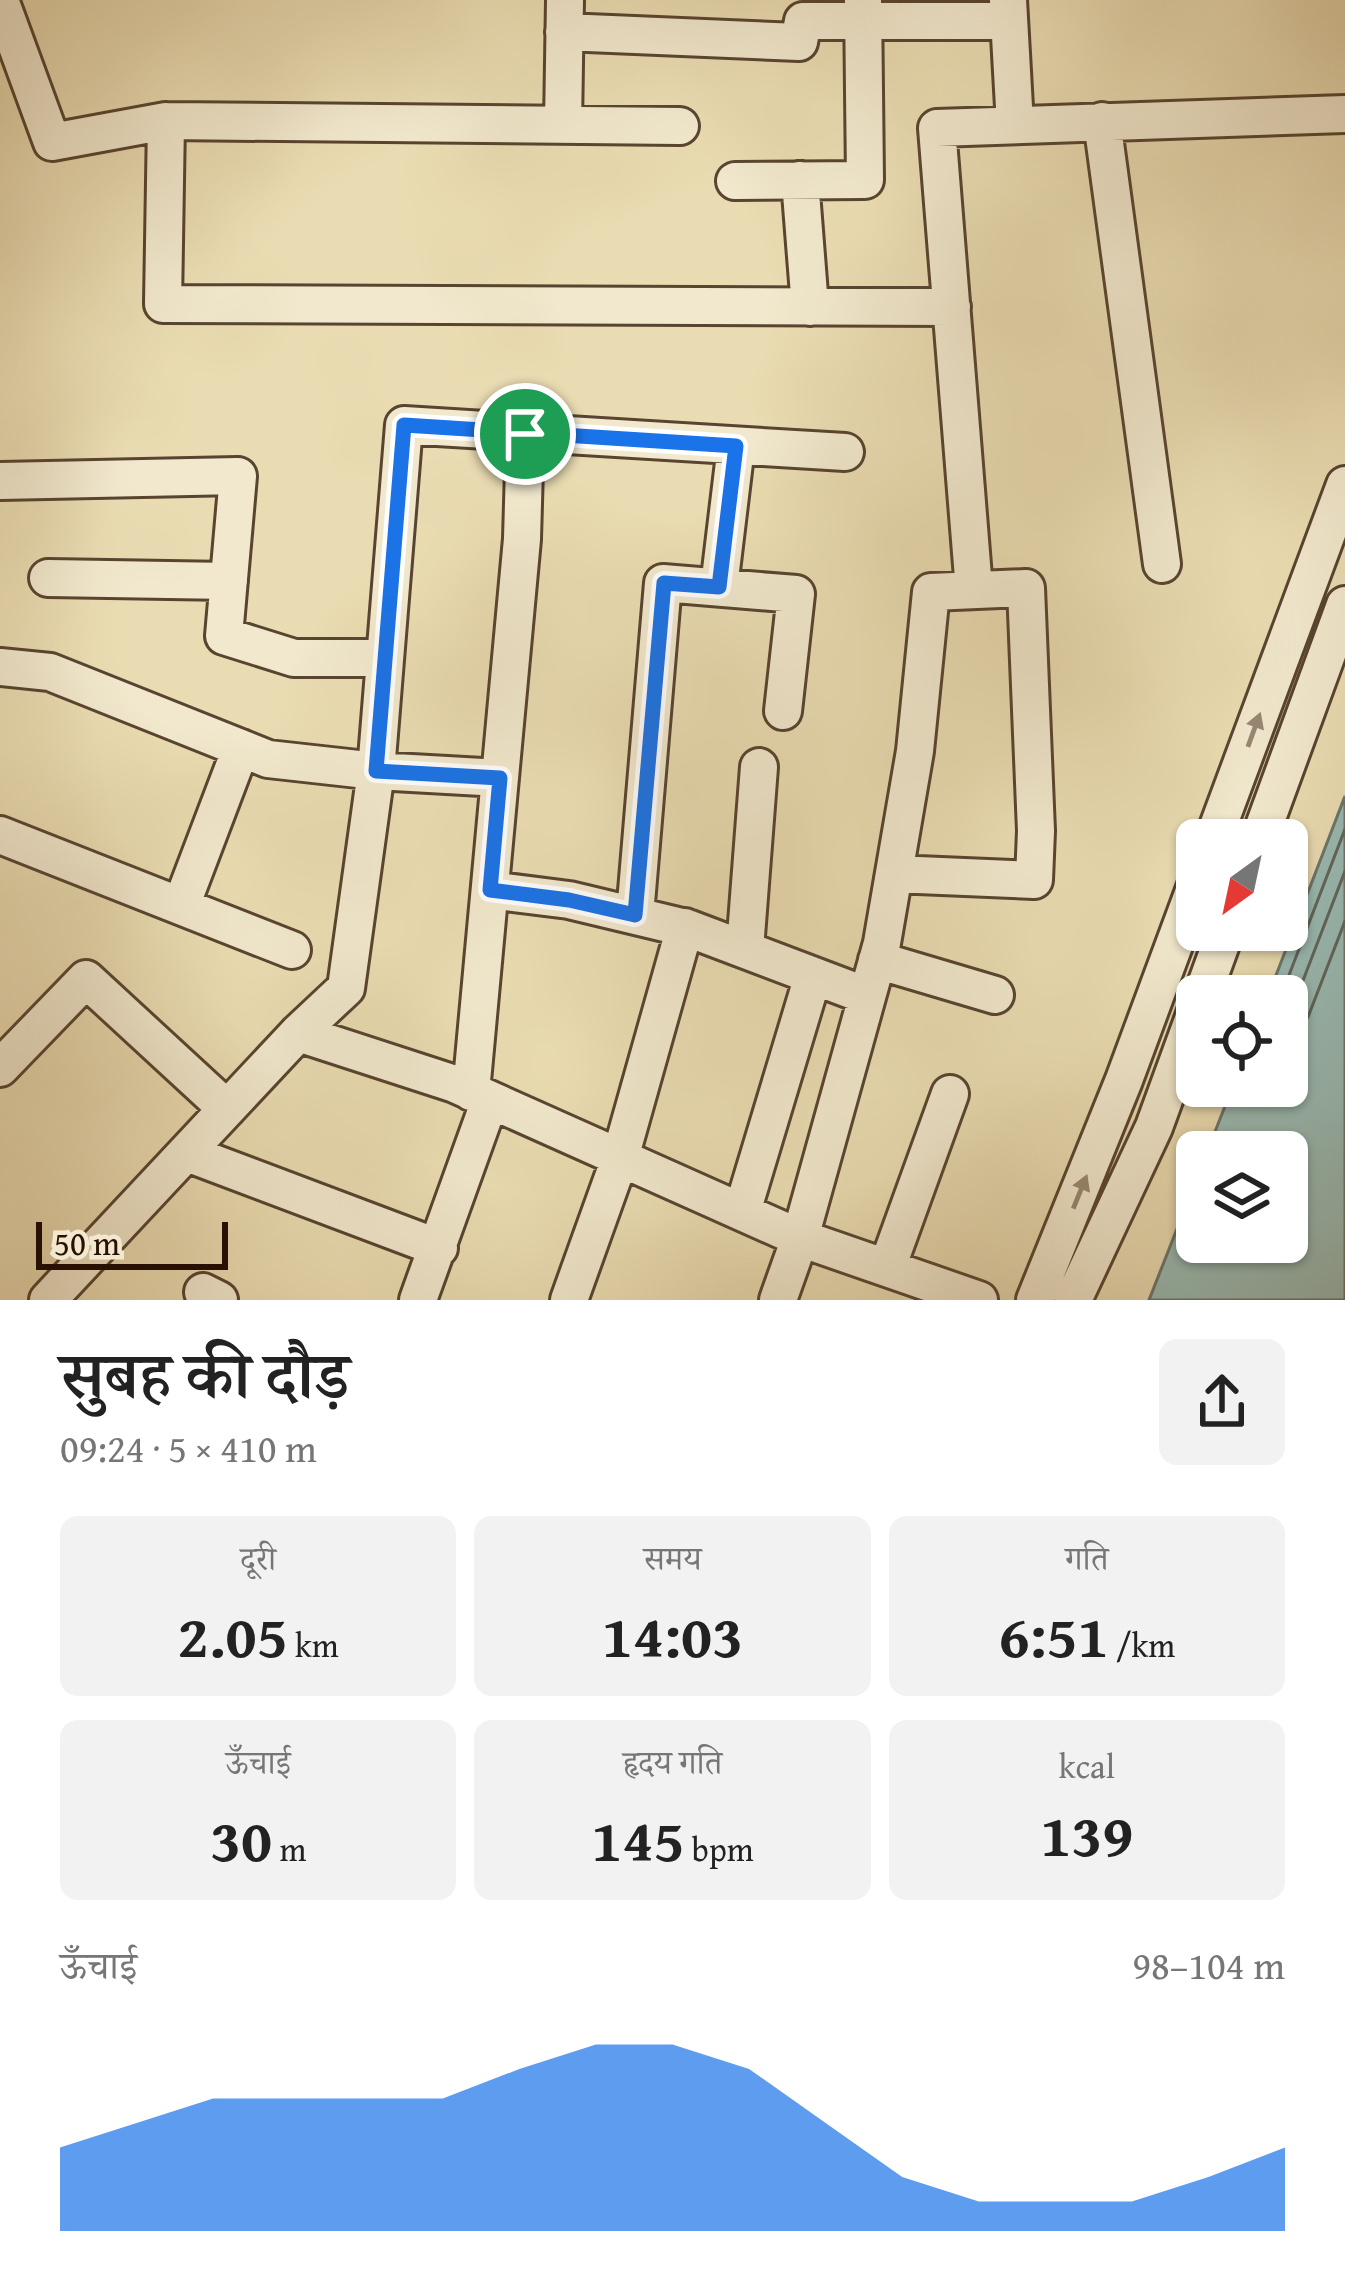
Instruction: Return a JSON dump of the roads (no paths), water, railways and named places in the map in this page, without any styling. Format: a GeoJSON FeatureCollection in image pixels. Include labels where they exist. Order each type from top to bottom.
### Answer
{"type":"FeatureCollection","features":[{"type":"Feature","properties":{"kind":"street"},"geometry":{"type":"LineString","coordinates":[[0,0],[52,142],[166,121],[680,126]]}},
{"type":"Feature","properties":{"kind":"street"},"geometry":{"type":"LineString","coordinates":[[563,125],[565,16],[800,42],[803,20],[864,10],[1008,10],[1015,124]]}},
{"type":"Feature","properties":{"kind":"street"},"geometry":{"type":"LineString","coordinates":[[735,181],[865,180],[864,10]]}},
{"type":"Feature","properties":{"kind":"street"},"geometry":{"type":"LineString","coordinates":[[974,590],[937,128],[1345,114]]}},
{"type":"Feature","properties":{"kind":"street"},"geometry":{"type":"LineString","coordinates":[[166,121],[163,304],[952,308]]}},
{"type":"Feature","properties":{"kind":"street"},"geometry":{"type":"LineString","coordinates":[[1102,121],[1162,565]]}},
{"type":"Feature","properties":{"kind":"street"},"geometry":{"type":"LineString","coordinates":[[800,180],[810,307]]}},
{"type":"Feature","properties":{"kind":"street"},"geometry":{"type":"LineString","coordinates":[[48,1300],[298,1033],[346,988],[376,771],[404,425],[845,452]]}},
{"type":"Feature","properties":{"kind":"street"},"geometry":{"type":"LineString","coordinates":[[418,1300],[439,1248],[481,1096],[490,890],[522,539],[525,434]]}},
{"type":"Feature","properties":{"kind":"street"},"geometry":{"type":"LineString","coordinates":[[719,587],[736,446]]}},
{"type":"Feature","properties":{"kind":"street"},"geometry":{"type":"LineString","coordinates":[[0,481],[238,476],[224,636],[294,658],[385,658]]}},
{"type":"Feature","properties":{"kind":"street"},"geometry":{"type":"LineString","coordinates":[[1221,819],[1345,485]]}},
{"type":"Feature","properties":{"kind":"street"},"geometry":{"type":"LineString","coordinates":[[48,578],[229,581]]}},
{"type":"Feature","properties":{"kind":"street"},"geometry":{"type":"LineString","coordinates":[[635,915],[664,583],[796,593],[783,711]]}},
{"type":"Feature","properties":{"kind":"street"},"geometry":{"type":"LineString","coordinates":[[778,1300],[800,1238],[878,960],[915,751],[931,592],[1026,588],[1034,880],[894,874]]}},
{"type":"Feature","properties":{"kind":"street"},"geometry":{"type":"LineString","coordinates":[[1267,819],[1345,605]]}},
{"type":"Feature","properties":{"kind":"street"},"geometry":{"type":"LineString","coordinates":[[0,667],[50,672],[268,759],[500,778]]}},
{"type":"Feature","properties":{"kind":"street"},"geometry":{"type":"LineString","coordinates":[[181,906],[241,748]]}},
{"type":"Feature","properties":{"kind":"street"},"geometry":{"type":"LineString","coordinates":[[745,950],[759,767]]}},
{"type":"Feature","properties":{"kind":"street"},"geometry":{"type":"LineString","coordinates":[[0,835],[292,950]]}},
{"type":"Feature","properties":{"kind":"street"},"geometry":{"type":"LineString","coordinates":[[490,890],[569,900],[685,927],[868,996]]}},
{"type":"Feature","properties":{"kind":"street"},"geometry":{"type":"LineString","coordinates":[[578,1297],[685,927]]}},
{"type":"Feature","properties":{"kind":"street"},"geometry":{"type":"LineString","coordinates":[[1035,1300],[1176,939]]}},
{"type":"Feature","properties":{"kind":"street"},"geometry":{"type":"LineString","coordinates":[[878,960],[995,995]]}},
{"type":"Feature","properties":{"kind":"street"},"geometry":{"type":"LineString","coordinates":[[742,1212],[813,976]]}},
{"type":"Feature","properties":{"kind":"street"},"geometry":{"type":"LineString","coordinates":[[6,1051],[86,980],[226,1109]]}},
{"type":"Feature","properties":{"kind":"street"},"geometry":{"type":"LineString","coordinates":[[298,1033],[481,1096],[800,1238],[979,1300]]}},
{"type":"Feature","properties":{"kind":"street"},"geometry":{"type":"LineString","coordinates":[[1073,1300],[1154,1126],[1176,1066]]}},
{"type":"Feature","properties":{"kind":"street"},"geometry":{"type":"LineString","coordinates":[[887,1268],[950,1094]]}},
{"type":"Feature","properties":{"kind":"street"},"geometry":{"type":"LineString","coordinates":[[187,1154],[439,1248]]}},
{"type":"Feature","properties":{"kind":"water"},"geometry":{"type":"Polygon","coordinates":[[[1345,796],[1345,1300],[1149,1300],[1176,1231],[1176,1263],[1308,1263],[1308,1131],[1215,1131],[1225,1107],[1308,1107],[1308,975],[1276,975],[1285,951],[1308,951],[1308,892],[1345,796]]]}}]}
